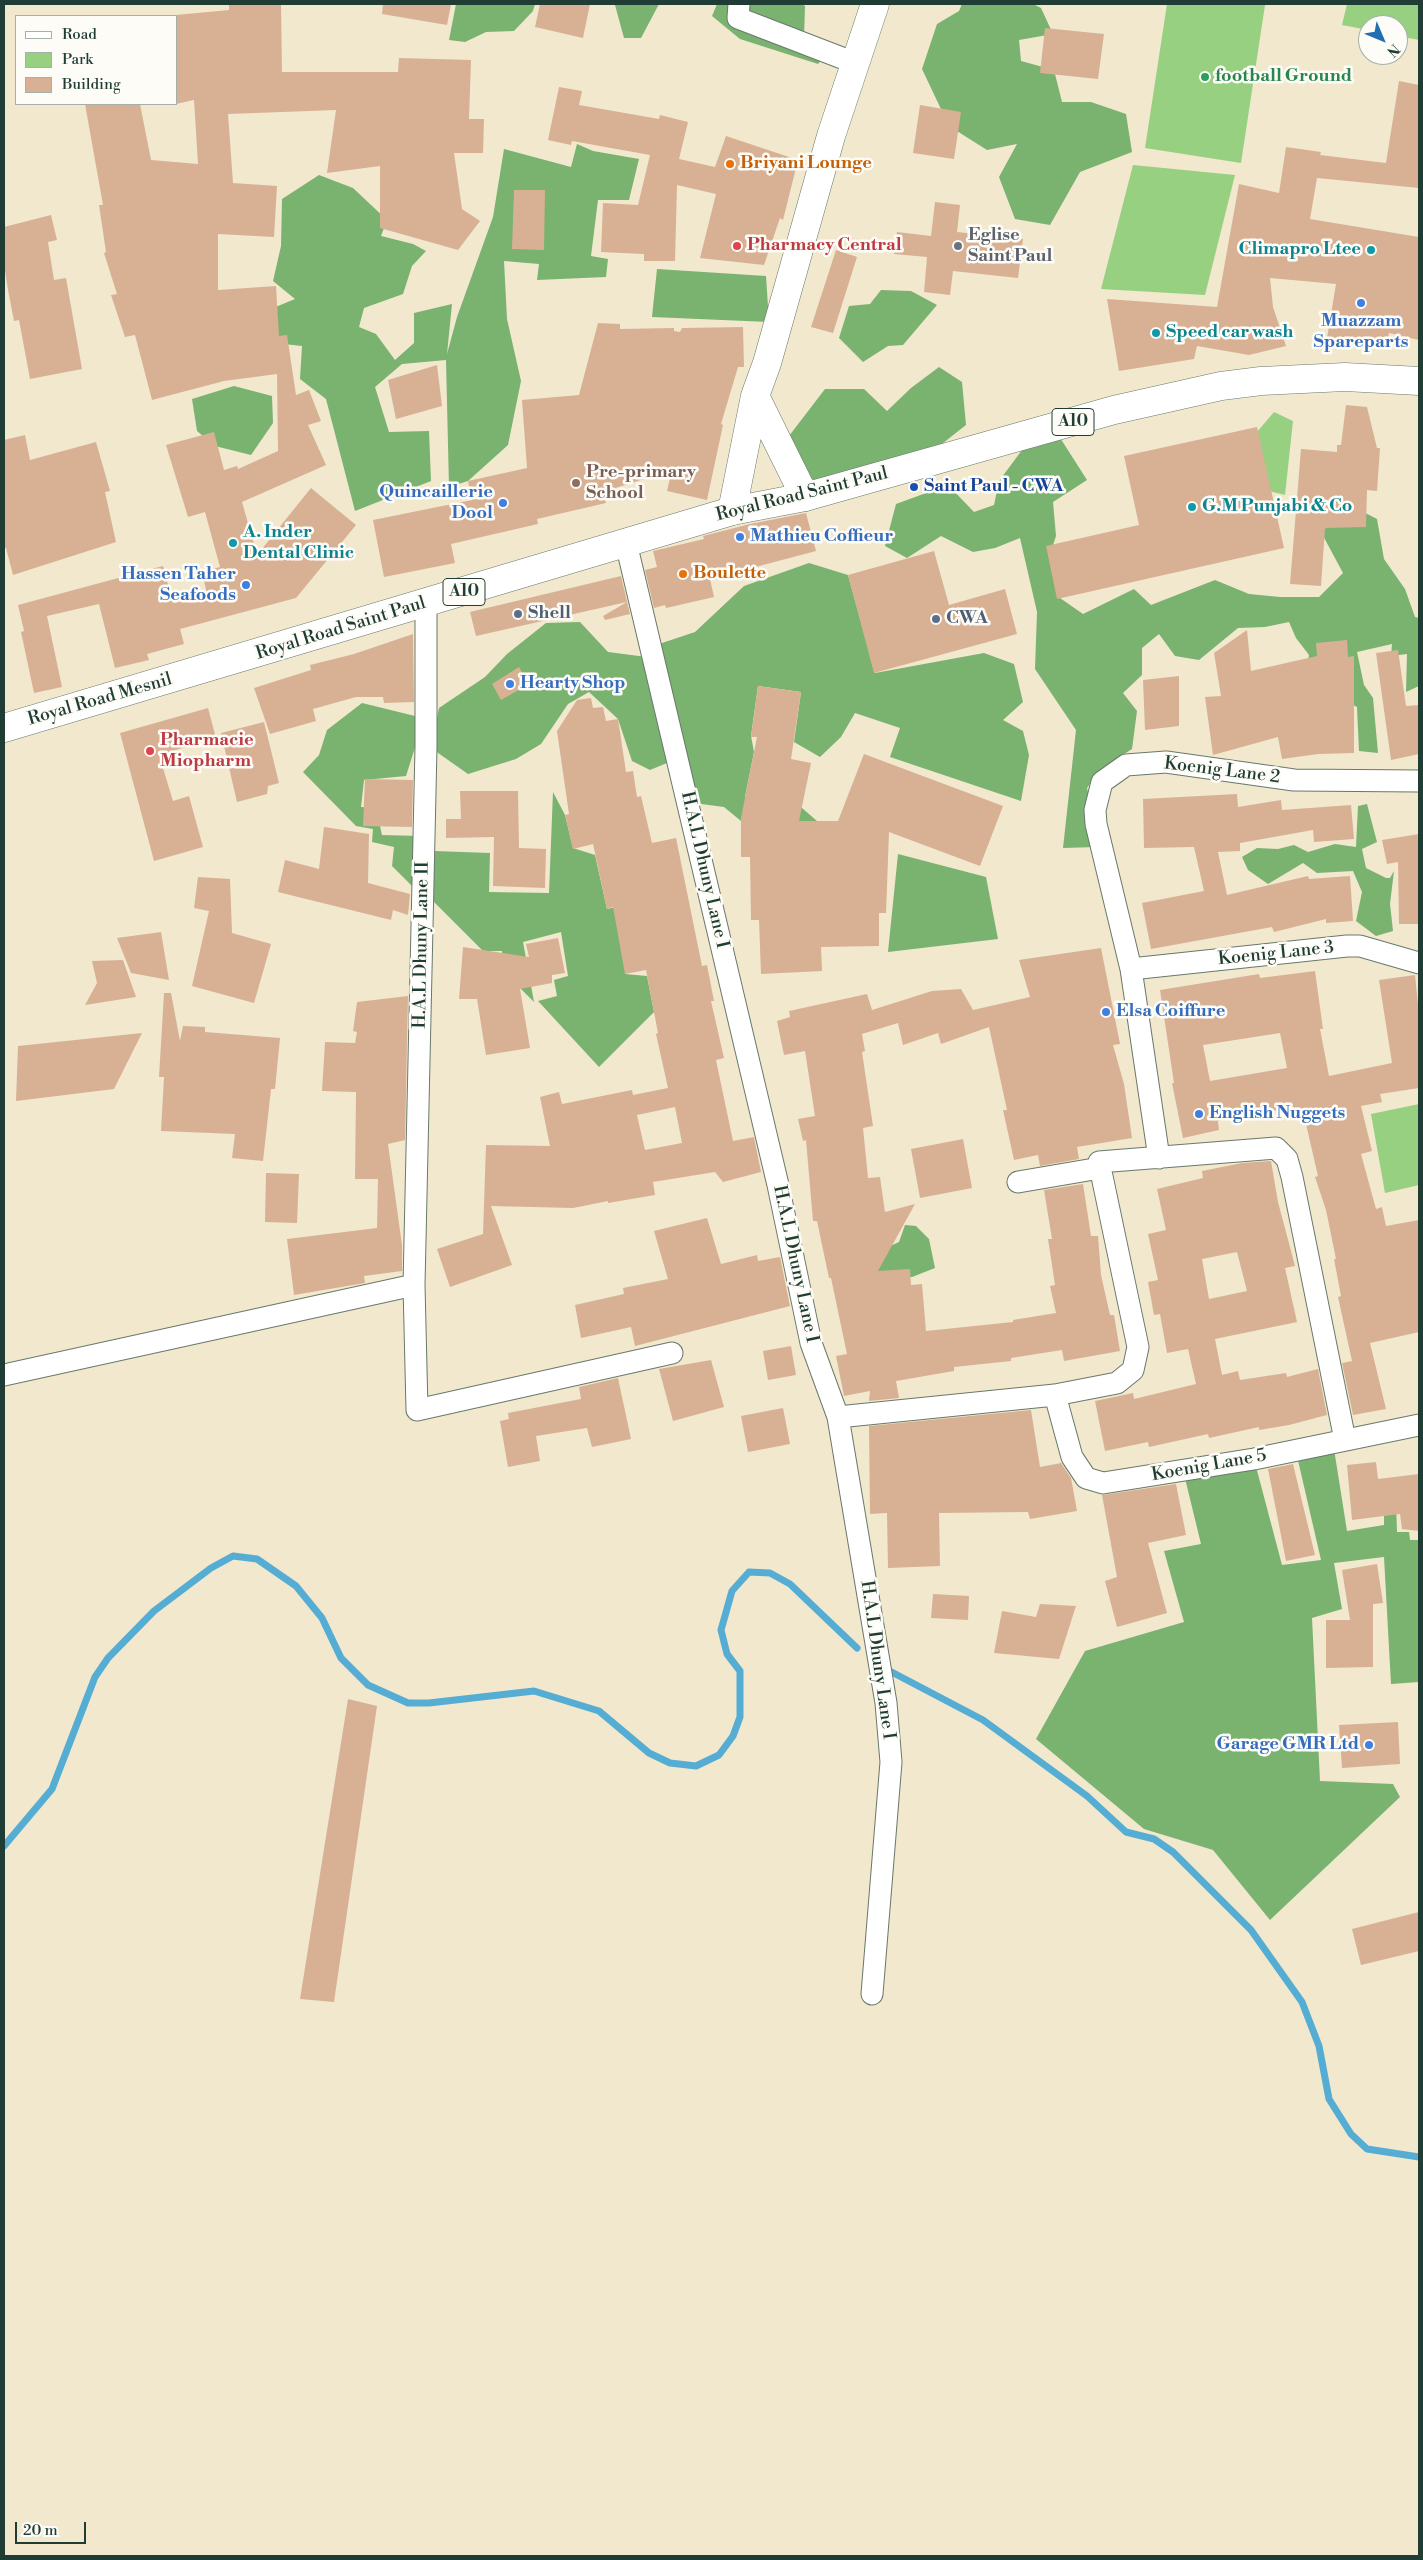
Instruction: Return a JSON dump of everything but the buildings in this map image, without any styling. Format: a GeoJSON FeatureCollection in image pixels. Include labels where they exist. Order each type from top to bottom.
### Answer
{"type":"FeatureCollection","features":[{"type":"Feature","properties":{"kind":"main road"},"geometry":{"type":"LineString","coordinates":[[732,511],[755,396],[831,136],[875,4]]}},
{"type":"Feature","properties":{"kind":"main road","name":"Royal Road Saint Paul"},"geometry":{"type":"LineString","coordinates":[[196,672],[732,511],[805,497],[1114,410],[1222,386],[1261,381],[1346,377],[1419,381]]}},
{"type":"Feature","properties":{"kind":"main road"},"geometry":{"type":"LineString","coordinates":[[755,396],[805,497]]}},
{"type":"Feature","properties":{"kind":"main road","name":"Royal Road Mesnil"},"geometry":{"type":"LineString","coordinates":[[4,728],[196,672]]}},
{"type":"Feature","properties":{"kind":"street"},"geometry":{"type":"LineString","coordinates":[[739,4],[738,18],[855,63]]}},
{"type":"Feature","properties":{"kind":"street","name":"H.A.L Dhuny Lane I"},"geometry":{"type":"LineString","coordinates":[[626,543],[778,1185],[811,1343],[838,1416],[886,1703],[891,1762],[872,1994]]}},
{"type":"Feature","properties":{"kind":"street","name":"H.A.L Dhuny Lane II"},"geometry":{"type":"LineString","coordinates":[[426,604],[426,757],[414,1285],[417,1410],[672,1353]]}},
{"type":"Feature","properties":{"kind":"street","name":"Koenig Lane 2"},"geometry":{"type":"LineString","coordinates":[[1159,1158],[1131,969],[1096,824],[1095,810],[1102,782],[1126,765],[1166,762],[1294,780],[1419,781]]}},
{"type":"Feature","properties":{"kind":"street","name":"Koenig Lane 3"},"geometry":{"type":"LineString","coordinates":[[1131,969],[1347,946],[1360,946],[1419,962]]}},
{"type":"Feature","properties":{"kind":"street"},"geometry":{"type":"LineString","coordinates":[[838,1416],[1055,1395],[1117,1383],[1134,1370],[1138,1347],[1099,1162],[1276,1148],[1287,1159],[1345,1440]]}},
{"type":"Feature","properties":{"kind":"street"},"geometry":{"type":"LineString","coordinates":[[1018,1182],[1100,1168]]}},
{"type":"Feature","properties":{"kind":"street"},"geometry":{"type":"LineString","coordinates":[[4,1375],[414,1285]]}},
{"type":"Feature","properties":{"kind":"street","name":"Koenig Lane 5"},"geometry":{"type":"LineString","coordinates":[[1055,1395],[1072,1457],[1086,1478],[1103,1483],[1254,1458],[1419,1425]]}},
{"type":"Feature","properties":{"kind":"green space"},"geometry":{"type":"Polygon","coordinates":[[[456,4],[535,4],[533,11],[514,31],[486,32],[465,42],[449,40],[456,4]]]}},
{"type":"Feature","properties":{"kind":"green space"},"geometry":{"type":"Polygon","coordinates":[[[612,4],[659,4],[641,38],[624,38],[615,5],[612,4]]]}},
{"type":"Feature","properties":{"kind":"green space"},"geometry":{"type":"Polygon","coordinates":[[[717,4],[802,4],[805,6],[804,39],[824,57],[818,64],[740,39],[712,16],[717,4]]]}},
{"type":"Feature","properties":{"kind":"green space"},"geometry":{"type":"Polygon","coordinates":[[[962,4],[1033,4],[1041,8],[1053,34],[1019,40],[1021,61],[1054,70],[1062,102],[1091,102],[1126,114],[1132,152],[1080,172],[1050,225],[1015,219],[999,177],[1017,144],[987,150],[949,126],[922,69],[937,24],[959,11],[962,4]]]}},
{"type":"Feature","properties":{"kind":"green space","name":"football Ground"},"geometry":{"type":"Polygon","coordinates":[[[1167,4],[1265,5],[1241,163],[1145,148],[1167,4]]]}},
{"type":"Feature","properties":{"kind":"green space"},"geometry":{"type":"Polygon","coordinates":[[[1347,4],[1419,4],[1419,40],[1408,38],[1408,15],[1358,15],[1358,28],[1342,25],[1347,4]]]}},
{"type":"Feature","properties":{"kind":"green space"},"geometry":{"type":"Polygon","coordinates":[[[577,144],[593,151],[639,159],[629,200],[598,200],[591,256],[608,259],[606,277],[537,280],[539,264],[504,261],[507,319],[521,381],[508,445],[468,481],[449,487],[446,360],[402,364],[375,387],[389,432],[429,431],[431,481],[355,511],[326,399],[300,379],[302,346],[256,341],[249,318],[295,299],[273,281],[281,246],[282,199],[319,175],[353,188],[387,220],[381,236],[413,244],[426,251],[412,266],[403,294],[364,308],[359,327],[376,334],[395,360],[414,343],[414,313],[452,304],[447,354],[457,317],[493,217],[504,149],[571,167],[577,144]]]}},
{"type":"Feature","properties":{"kind":"green space"},"geometry":{"type":"Polygon","coordinates":[[[1133,165],[1235,175],[1205,295],[1101,289],[1133,165]]]}},
{"type":"Feature","properties":{"kind":"green space"},"geometry":{"type":"Polygon","coordinates":[[[657,269],[766,276],[769,322],[652,317],[657,269]]]}},
{"type":"Feature","properties":{"kind":"green space"},"geometry":{"type":"Polygon","coordinates":[[[881,290],[911,291],[937,305],[903,345],[888,346],[863,362],[839,338],[849,306],[870,304],[881,290]]]}},
{"type":"Feature","properties":{"kind":"green space"},"geometry":{"type":"Polygon","coordinates":[[[939,367],[962,382],[966,425],[910,469],[835,489],[805,476],[789,436],[825,389],[864,389],[887,411],[911,388],[939,367]]]}},
{"type":"Feature","properties":{"kind":"green space"},"geometry":{"type":"Polygon","coordinates":[[[234,386],[272,396],[273,423],[251,455],[215,446],[197,431],[192,399],[234,386]]]}},
{"type":"Feature","properties":{"kind":"green space"},"geometry":{"type":"Polygon","coordinates":[[[1274,412],[1293,421],[1285,495],[1269,491],[1257,432],[1274,412]]]}},
{"type":"Feature","properties":{"kind":"green space"},"geometry":{"type":"Polygon","coordinates":[[[1057,433],[1087,480],[1053,502],[1056,536],[1050,554],[1060,598],[1083,614],[1134,589],[1151,605],[1215,580],[1249,594],[1280,597],[1319,597],[1343,573],[1321,532],[1352,506],[1377,519],[1384,559],[1405,589],[1415,617],[1419,618],[1419,686],[1406,692],[1407,654],[1391,656],[1392,644],[1357,652],[1364,685],[1373,698],[1378,753],[1359,751],[1357,707],[1304,683],[1309,655],[1296,638],[1289,622],[1265,627],[1238,628],[1199,660],[1175,656],[1159,634],[1142,648],[1142,675],[1123,693],[1137,711],[1132,749],[1102,768],[1087,788],[1096,824],[1096,847],[1063,848],[1076,730],[1035,669],[1037,612],[1020,538],[995,548],[973,552],[941,536],[907,558],[885,546],[896,504],[948,485],[974,512],[994,505],[999,481],[1028,442],[1057,433]]]}},
{"type":"Feature","properties":{"kind":"green space"},"geometry":{"type":"Polygon","coordinates":[[[809,563],[848,575],[875,673],[984,653],[1014,664],[1023,702],[1003,720],[1023,731],[1029,755],[1021,801],[890,757],[900,728],[855,713],[841,737],[820,757],[794,742],[801,692],[758,686],[751,736],[754,752],[745,797],[802,808],[817,821],[741,821],[724,807],[694,803],[684,756],[650,770],[632,761],[618,719],[589,692],[568,704],[541,744],[516,759],[468,774],[431,748],[439,708],[485,677],[507,654],[546,623],[580,622],[608,652],[662,659],[659,644],[695,632],[744,586],[809,563]]]}},
{"type":"Feature","properties":{"kind":"green space"},"geometry":{"type":"Polygon","coordinates":[[[362,703],[415,716],[417,741],[406,776],[364,780],[361,807],[376,808],[382,835],[420,836],[418,892],[392,866],[394,847],[372,842],[373,829],[356,826],[303,772],[319,755],[327,730],[362,703]]]}},
{"type":"Feature","properties":{"kind":"green space"},"geometry":{"type":"Polygon","coordinates":[[[553,792],[565,815],[573,848],[595,855],[607,909],[639,902],[625,974],[647,976],[654,1012],[599,1067],[538,1001],[557,996],[554,980],[568,976],[561,932],[523,942],[534,1002],[502,970],[502,951],[483,951],[433,901],[434,851],[490,853],[489,892],[549,893],[553,792]]]}},
{"type":"Feature","properties":{"kind":"green space"},"geometry":{"type":"Polygon","coordinates":[[[1367,804],[1377,842],[1362,849],[1366,868],[1386,878],[1390,878],[1394,871],[1390,904],[1393,931],[1376,936],[1356,921],[1362,892],[1353,871],[1317,873],[1303,863],[1268,884],[1248,870],[1242,857],[1257,848],[1278,849],[1294,845],[1308,852],[1335,844],[1356,847],[1358,806],[1367,804]]]}},
{"type":"Feature","properties":{"kind":"green space"},"geometry":{"type":"Polygon","coordinates":[[[898,854],[986,877],[998,939],[888,952],[898,854]]]}},
{"type":"Feature","properties":{"kind":"green space"},"geometry":{"type":"Polygon","coordinates":[[[1419,1104],[1419,1185],[1385,1193],[1371,1114],[1419,1104]]]}},
{"type":"Feature","properties":{"kind":"green space"},"geometry":{"type":"Polygon","coordinates":[[[905,1225],[916,1226],[929,1239],[935,1268],[912,1277],[877,1279],[873,1254],[899,1242],[905,1225]]]}},
{"type":"Feature","properties":{"kind":"green space"},"geometry":{"type":"Polygon","coordinates":[[[1334,1449],[1347,1531],[1384,1525],[1384,1504],[1396,1502],[1397,1532],[1409,1532],[1410,1540],[1419,1540],[1419,1682],[1391,1684],[1384,1557],[1334,1563],[1342,1609],[1312,1618],[1320,1781],[1393,1784],[1400,1797],[1270,1920],[1213,1850],[1144,1829],[1036,1739],[1085,1651],[1184,1622],[1164,1551],[1201,1544],[1183,1470],[1254,1459],[1282,1565],[1321,1560],[1297,1456],[1334,1449]]]}},
{"type":"Feature","properties":{"kind":"waterway"},"geometry":{"type":"LineString","coordinates":[[4,1846],[52,1789],[95,1677],[108,1658],[154,1611],[211,1568],[233,1556],[257,1559],[296,1586],[322,1618],[341,1658],[368,1685],[408,1703],[429,1703],[534,1691],[599,1711],[649,1753],[670,1763],[696,1766],[719,1755],[733,1736],[740,1717],[740,1671],[727,1654],[721,1630],[732,1591],[749,1572],[770,1573],[790,1584],[857,1648]]}},
{"type":"Feature","properties":{"kind":"waterway"},"geometry":{"type":"LineString","coordinates":[[884,1668],[983,1720],[1087,1796],[1126,1832],[1154,1839],[1173,1852],[1251,1930],[1302,2002],[1319,2046],[1329,2099],[1351,2134],[1367,2149],[1419,2157]]}},
{"type":"Feature","properties":{"kind":"place","name":"football Ground"},"geometry":{"type":"Point","coordinates":[1205,77]}},
{"type":"Feature","properties":{"kind":"place","name":"Briyani Lounge"},"geometry":{"type":"Point","coordinates":[730,164]}},
{"type":"Feature","properties":{"kind":"place","name":"Pharmacy Central"},"geometry":{"type":"Point","coordinates":[737,246]}},
{"type":"Feature","properties":{"kind":"place","name":"Eglise Saint Paul"},"geometry":{"type":"Point","coordinates":[958,246]}},
{"type":"Feature","properties":{"kind":"place","name":"Climapro Ltee"},"geometry":{"type":"Point","coordinates":[1371,250]}},
{"type":"Feature","properties":{"kind":"place","name":"Muazzam Spareparts"},"geometry":{"type":"Point","coordinates":[1361,303]}},
{"type":"Feature","properties":{"kind":"place","name":"Speed car wash"},"geometry":{"type":"Point","coordinates":[1156,333]}},
{"type":"Feature","properties":{"kind":"place","name":"Pre-primary School"},"geometry":{"type":"Point","coordinates":[576,483]}},
{"type":"Feature","properties":{"kind":"place","name":"Saint Paul - CWA"},"geometry":{"type":"Point","coordinates":[914,487]}},
{"type":"Feature","properties":{"kind":"place","name":"Quincaillerie Dool"},"geometry":{"type":"Point","coordinates":[503,503]}},
{"type":"Feature","properties":{"kind":"place","name":"G.M Punjabi & Co"},"geometry":{"type":"Point","coordinates":[1192,507]}},
{"type":"Feature","properties":{"kind":"place","name":"Mathieu Coffieur"},"geometry":{"type":"Point","coordinates":[740,537]}},
{"type":"Feature","properties":{"kind":"place","name":"A. Inder Dental Clinic"},"geometry":{"type":"Point","coordinates":[233,543]}},
{"type":"Feature","properties":{"kind":"place","name":"Boulette"},"geometry":{"type":"Point","coordinates":[683,574]}},
{"type":"Feature","properties":{"kind":"place","name":"Hassen Taher Seafoods"},"geometry":{"type":"Point","coordinates":[246,585]}},
{"type":"Feature","properties":{"kind":"place","name":"Shell"},"geometry":{"type":"Point","coordinates":[518,614]}},
{"type":"Feature","properties":{"kind":"place","name":"CWA"},"geometry":{"type":"Point","coordinates":[936,619]}},
{"type":"Feature","properties":{"kind":"place","name":"Hearty Shop"},"geometry":{"type":"Point","coordinates":[510,684]}},
{"type":"Feature","properties":{"kind":"place","name":"Pharmacie Miopharm"},"geometry":{"type":"Point","coordinates":[150,751]}},
{"type":"Feature","properties":{"kind":"place","name":"Elsa Coiffure"},"geometry":{"type":"Point","coordinates":[1106,1012]}},
{"type":"Feature","properties":{"kind":"place","name":"English Nuggets"},"geometry":{"type":"Point","coordinates":[1199,1114]}},
{"type":"Feature","properties":{"kind":"place","name":"Garage GMR Ltd"},"geometry":{"type":"Point","coordinates":[1369,1745]}}]}
